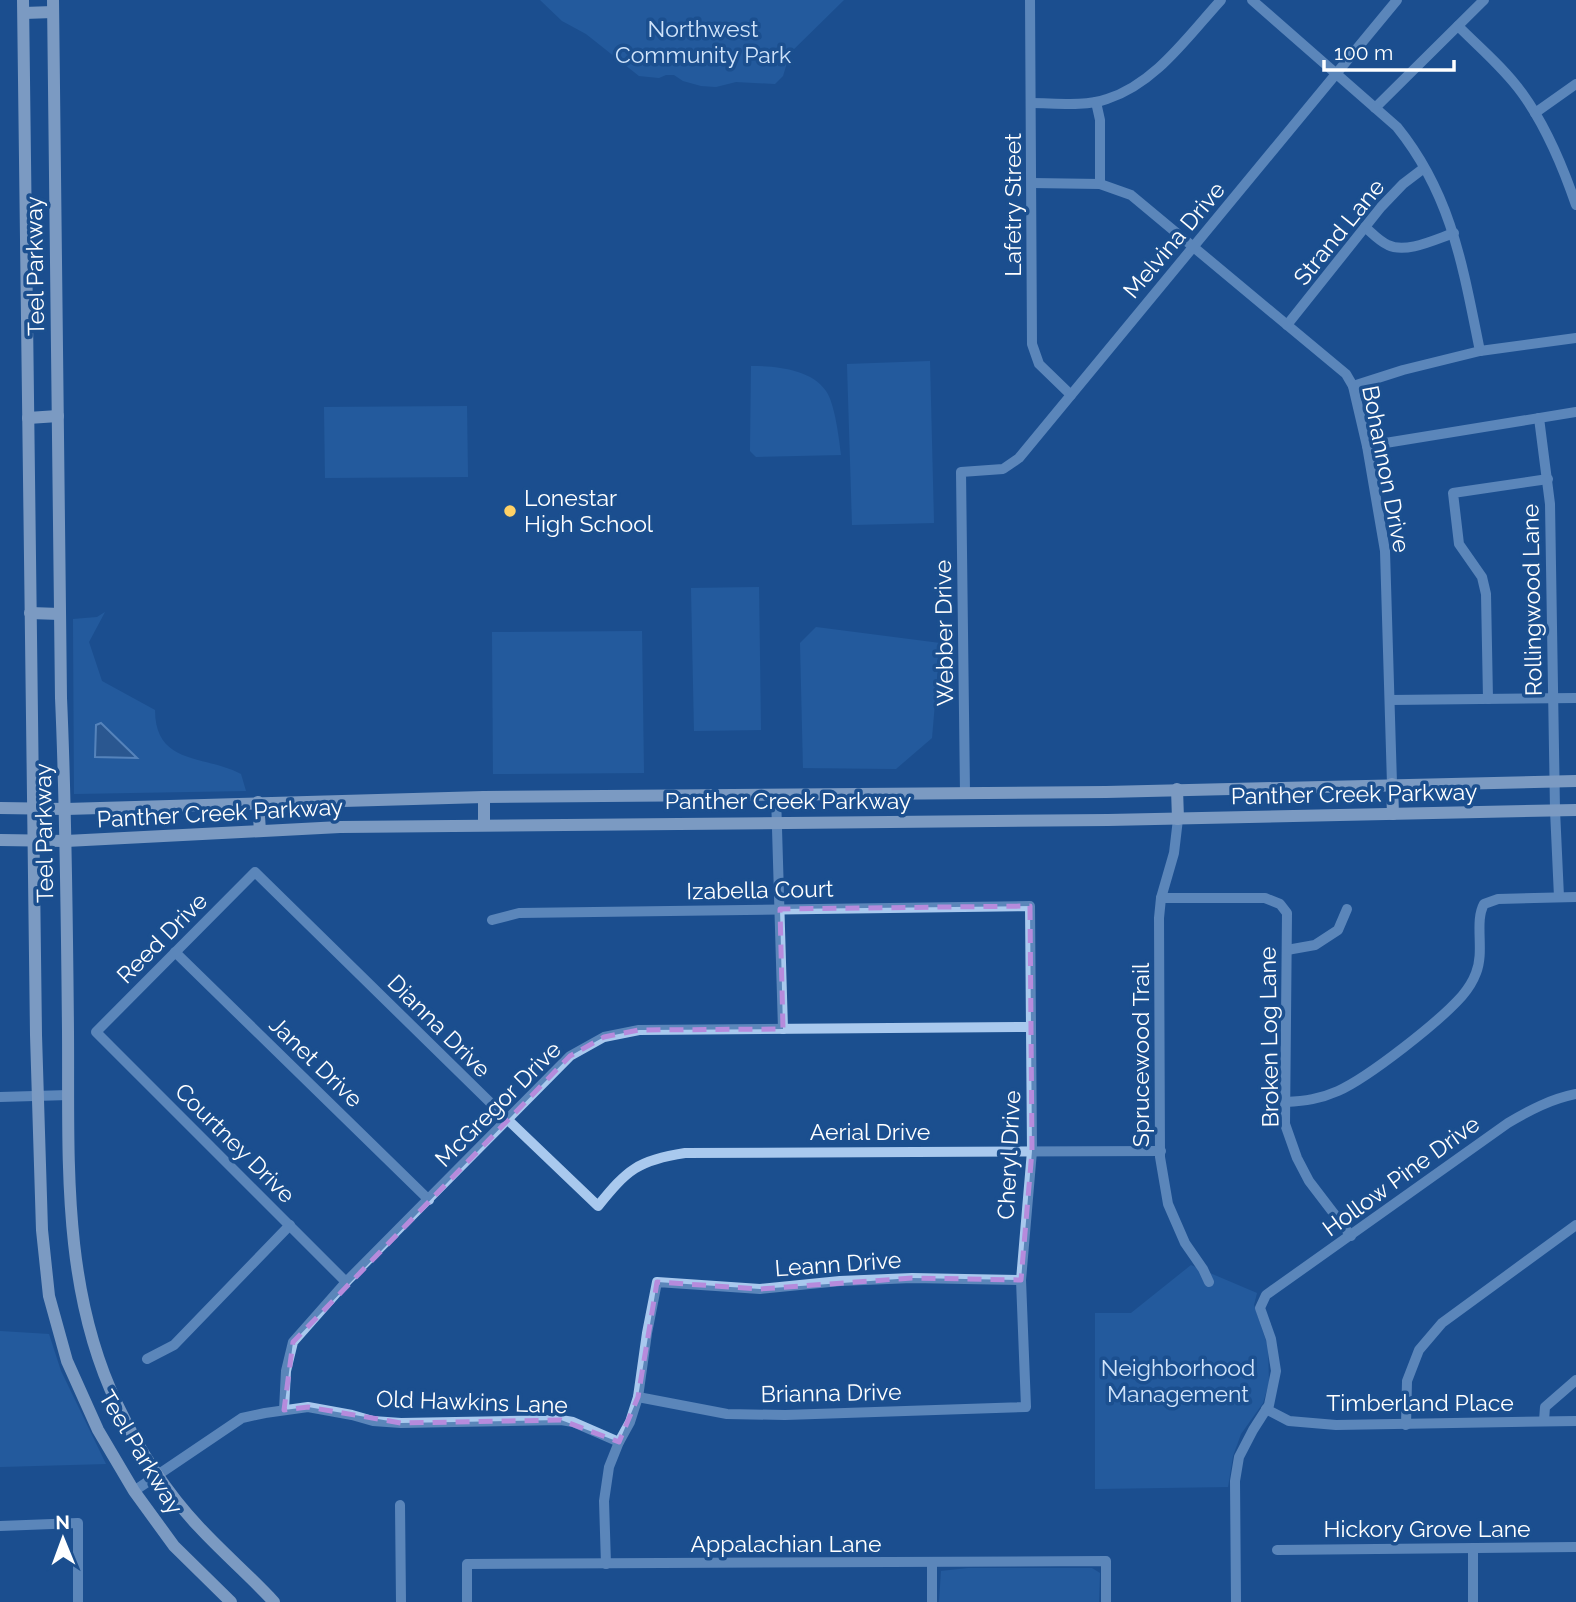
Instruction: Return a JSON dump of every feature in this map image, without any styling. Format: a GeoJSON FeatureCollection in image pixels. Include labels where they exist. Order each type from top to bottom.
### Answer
{"type":"FeatureCollection","features":[{"type":"Feature","properties":{"kind":"main road"},"geometry":{"type":"LineString","coordinates":[[23,6],[53,6]]}},
{"type":"Feature","properties":{"kind":"main road","name":"Teel Parkway"},"geometry":{"type":"LineString","coordinates":[[23,6],[38,1096],[41,1230],[49,1296],[67,1361],[98,1430],[134,1491],[174,1546],[231,1602]]}},
{"type":"Feature","properties":{"kind":"main road","name":"Teel Parkway"},"geometry":{"type":"LineString","coordinates":[[53,6],[61,698],[66,809],[70,1207],[74,1255],[84,1309],[117,1404],[158,1474],[198,1526],[274,1602]]}},
{"type":"Feature","properties":{"kind":"main road"},"geometry":{"type":"LineString","coordinates":[[28,418],[58,416]]}},
{"type":"Feature","properties":{"kind":"main road"},"geometry":{"type":"LineString","coordinates":[[30,613],[60,614]]}},
{"type":"Feature","properties":{"kind":"main road","name":"Panther Creek Parkway"},"geometry":{"type":"LineString","coordinates":[[0,808],[66,809],[484,797],[965,793],[1576,781]]}},
{"type":"Feature","properties":{"kind":"main road"},"geometry":{"type":"LineString","coordinates":[[1392,784],[1393,814]]}},
{"type":"Feature","properties":{"kind":"main road"},"geometry":{"type":"LineString","coordinates":[[1177,789],[1178,819]]}},
{"type":"Feature","properties":{"kind":"main road"},"geometry":{"type":"LineString","coordinates":[[484,797],[484,825]]}},
{"type":"Feature","properties":{"kind":"main road"},"geometry":{"type":"LineString","coordinates":[[258,802],[260,831]]}},
{"type":"Feature","properties":{"kind":"main road","name":"Panther Creek Parkway"},"geometry":{"type":"LineString","coordinates":[[0,840],[66,841],[340,827],[1178,819],[1576,810]]}},
{"type":"Feature","properties":{"kind":"street","name":"Lafetry Street"},"geometry":{"type":"LineString","coordinates":[[1030,0],[1034,351],[1047,374],[1071,395]]}},
{"type":"Feature","properties":{"kind":"street"},"geometry":{"type":"LineString","coordinates":[[1031,103],[1096,102],[1118,95],[1149,76],[1221,0]]}},
{"type":"Feature","properties":{"kind":"street"},"geometry":{"type":"LineString","coordinates":[[1252,0],[1396,127],[1410,143],[1454,233],[1480,351]]}},
{"type":"Feature","properties":{"kind":"street","name":"Melvina Drive"},"geometry":{"type":"LineString","coordinates":[[961,472],[995,471],[1011,465],[1397,0]]}},
{"type":"Feature","properties":{"kind":"street"},"geometry":{"type":"LineString","coordinates":[[1375,108],[1483,0]]}},
{"type":"Feature","properties":{"kind":"street"},"geometry":{"type":"LineString","coordinates":[[1458,26],[1506,74],[1535,113],[1564,172],[1576,205]]}},
{"type":"Feature","properties":{"kind":"street"},"geometry":{"type":"LineString","coordinates":[[1535,113],[1576,84]]}},
{"type":"Feature","properties":{"kind":"street"},"geometry":{"type":"LineString","coordinates":[[1096,102],[1100,120],[1100,184]]}},
{"type":"Feature","properties":{"kind":"street","name":"Strand Lane"},"geometry":{"type":"LineString","coordinates":[[1287,326],[1391,195],[1424,168]]}},
{"type":"Feature","properties":{"kind":"street","name":"Bohannon Drive"},"geometry":{"type":"LineString","coordinates":[[1032,183],[1100,184],[1131,195],[1346,374],[1353,386],[1367,446],[1385,551],[1392,784]]}},
{"type":"Feature","properties":{"kind":"street"},"geometry":{"type":"LineString","coordinates":[[1365,227],[1383,242],[1394,247],[1407,247],[1454,233]]}},
{"type":"Feature","properties":{"kind":"street"},"geometry":{"type":"LineString","coordinates":[[1353,386],[1403,370],[1480,351],[1576,338]]}},
{"type":"Feature","properties":{"kind":"street"},"geometry":{"type":"LineString","coordinates":[[1367,446],[1576,412]]}},
{"type":"Feature","properties":{"kind":"street","name":"Rollingwood Lane"},"geometry":{"type":"LineString","coordinates":[[1539,418],[1548,479],[1559,897]]}},
{"type":"Feature","properties":{"kind":"street","name":"Webber Drive"},"geometry":{"type":"LineString","coordinates":[[961,472],[965,793]]}},
{"type":"Feature","properties":{"kind":"street"},"geometry":{"type":"LineString","coordinates":[[1488,699],[1486,594],[1482,577],[1459,544],[1453,493],[1548,479]]}},
{"type":"Feature","properties":{"kind":"street"},"geometry":{"type":"LineString","coordinates":[[1390,700],[1576,698]]}},
{"type":"Feature","properties":{"kind":"street"},"geometry":{"type":"LineString","coordinates":[[776,795],[783,1029]]}},
{"type":"Feature","properties":{"kind":"street","name":"Sprucewood Trail"},"geometry":{"type":"LineString","coordinates":[[1178,819],[1174,853],[1161,898],[1161,1150],[1168,1204],[1185,1243],[1209,1282]]}},
{"type":"Feature","properties":{"kind":"street","name":"Reed Drive"},"geometry":{"type":"LineString","coordinates":[[96,1032],[255,872]]}},
{"type":"Feature","properties":{"kind":"street","name":"Dianna Drive"},"geometry":{"type":"LineString","coordinates":[[255,872],[598,1206]]}},
{"type":"Feature","properties":{"kind":"street"},"geometry":{"type":"LineString","coordinates":[[1286,1102],[1313,1101],[1340,1090],[1382,1063],[1453,1006],[1465,993],[1479,963],[1481,912],[1484,904],[1498,899],[1576,897]]}},
{"type":"Feature","properties":{"kind":"street","name":"Broken Log Lane"},"geometry":{"type":"LineString","coordinates":[[1161,898],[1265,898],[1280,904],[1287,913],[1286,1124],[1297,1158],[1309,1181],[1351,1236]]}},
{"type":"Feature","properties":{"kind":"street","name":"Izabella Court"},"geometry":{"type":"LineString","coordinates":[[492,920],[519,913],[1030,906]]}},
{"type":"Feature","properties":{"kind":"street","name":"Cheryl Drive"},"geometry":{"type":"LineString","coordinates":[[1026,1407],[1021,1280],[1032,1152],[1030,906]]}},
{"type":"Feature","properties":{"kind":"street"},"geometry":{"type":"LineString","coordinates":[[1287,950],[1315,945],[1338,930],[1347,909]]}},
{"type":"Feature","properties":{"kind":"street","name":"Janet Drive"},"geometry":{"type":"LineString","coordinates":[[175,952],[429,1200]]}},
{"type":"Feature","properties":{"kind":"street","name":"McGregor Drive"},"geometry":{"type":"LineString","coordinates":[[284,1410],[286,1371],[293,1342],[346,1282],[570,1056],[604,1037],[639,1030],[1031,1027]]}},
{"type":"Feature","properties":{"kind":"street","name":"Courtney Drive"},"geometry":{"type":"LineString","coordinates":[[96,1032],[346,1282]]}},
{"type":"Feature","properties":{"kind":"street","name":"Hollow Pine Drive"},"geometry":{"type":"LineString","coordinates":[[1266,1409],[1276,1371],[1271,1339],[1260,1308],[1266,1296],[1508,1123],[1531,1109],[1560,1097],[1576,1094]]}},
{"type":"Feature","properties":{"kind":"street"},"geometry":{"type":"LineString","coordinates":[[0,1097],[69,1095]]}},
{"type":"Feature","properties":{"kind":"street","name":"Aerial Drive"},"geometry":{"type":"LineString","coordinates":[[598,1206],[613,1187],[638,1165],[685,1153],[1161,1150]]}},
{"type":"Feature","properties":{"kind":"street"},"geometry":{"type":"LineString","coordinates":[[1406,1425],[1407,1381],[1419,1350],[1442,1323],[1576,1225]]}},
{"type":"Feature","properties":{"kind":"street"},"geometry":{"type":"LineString","coordinates":[[146,1359],[174,1345],[290,1226]]}},
{"type":"Feature","properties":{"kind":"street","name":"Leann Drive"},"geometry":{"type":"LineString","coordinates":[[638,1397],[657,1282],[760,1289],[900,1278],[1021,1280]]}},
{"type":"Feature","properties":{"kind":"street"},"geometry":{"type":"LineString","coordinates":[[1544,1422],[1545,1407],[1576,1380]]}},
{"type":"Feature","properties":{"kind":"street"},"geometry":{"type":"LineString","coordinates":[[606,1563],[604,1501],[609,1467],[630,1422],[638,1397]]}},
{"type":"Feature","properties":{"kind":"street","name":"Brianna Drive"},"geometry":{"type":"LineString","coordinates":[[638,1397],[727,1414],[785,1415],[1026,1407]]}},
{"type":"Feature","properties":{"kind":"street","name":"Old Hawkins Lane"},"geometry":{"type":"LineString","coordinates":[[134,1491],[242,1418],[307,1407],[373,1421],[401,1423],[561,1420],[573,1422],[619,1442]]}},
{"type":"Feature","properties":{"kind":"street"},"geometry":{"type":"LineString","coordinates":[[1236,1602],[1240,1513],[1235,1480],[1239,1457],[1266,1409]]}},
{"type":"Feature","properties":{"kind":"street","name":"Timberland Place"},"geometry":{"type":"LineString","coordinates":[[1266,1409],[1289,1421],[1336,1425],[1576,1421]]}},
{"type":"Feature","properties":{"kind":"street"},"geometry":{"type":"LineString","coordinates":[[400,1505],[401,1602]]}},
{"type":"Feature","properties":{"kind":"street"},"geometry":{"type":"LineString","coordinates":[[0,1526],[78,1523],[78,1602]]}},
{"type":"Feature","properties":{"kind":"street","name":"Hickory Grove Lane"},"geometry":{"type":"LineString","coordinates":[[1278,1550],[1576,1547]]}},
{"type":"Feature","properties":{"kind":"street"},"geometry":{"type":"LineString","coordinates":[[1473,1548],[1473,1602]]}},
{"type":"Feature","properties":{"kind":"street","name":"Appalachian Lane"},"geometry":{"type":"LineString","coordinates":[[467,1602],[467,1564],[1106,1561],[1106,1602]]}},
{"type":"Feature","properties":{"kind":"street"},"geometry":{"type":"LineString","coordinates":[[932,1562],[932,1602]]}},
{"type":"Feature","properties":{"kind":"highlighted area"},"geometry":{"type":"Polygon","coordinates":[[[1030,906],[1032,1151],[1021,1280],[912,1278],[760,1289],[657,1282],[638,1397],[619,1442],[561,1420],[401,1423],[308,1407],[284,1410],[293,1342],[570,1056],[604,1037],[639,1030],[783,1029],[780,909],[1030,906]]]}},
{"type":"Feature","properties":{"kind":"green space","name":"Northwest Community Park"},"geometry":{"type":"Polygon","coordinates":[[[540,0],[844,0],[790,53],[783,76],[775,84],[736,82],[716,87],[683,81],[674,75],[659,78],[639,76],[586,34],[562,21],[540,0]]]}},
{"type":"Feature","properties":{"kind":"green space"},"geometry":{"type":"Polygon","coordinates":[[[930,361],[934,523],[852,525],[847,364],[930,361]]]}},
{"type":"Feature","properties":{"kind":"green space"},"geometry":{"type":"Polygon","coordinates":[[[751,366],[792,370],[819,384],[832,404],[841,455],[756,457],[750,451],[751,366]]]}},
{"type":"Feature","properties":{"kind":"green space"},"geometry":{"type":"Polygon","coordinates":[[[467,406],[468,477],[325,478],[324,407],[467,406]]]}},
{"type":"Feature","properties":{"kind":"green space"},"geometry":{"type":"Polygon","coordinates":[[[759,587],[761,730],[694,731],[691,588],[759,587]]]}},
{"type":"Feature","properties":{"kind":"green space"},"geometry":{"type":"Polygon","coordinates":[[[105,612],[89,642],[102,681],[155,710],[157,728],[173,750],[241,774],[246,791],[74,794],[73,619],[97,617],[105,612]]]}},
{"type":"Feature","properties":{"kind":"green space"},"geometry":{"type":"Polygon","coordinates":[[[816,627],[940,643],[932,738],[896,769],[803,768],[800,643],[816,627]]]}},
{"type":"Feature","properties":{"kind":"green space"},"geometry":{"type":"Polygon","coordinates":[[[642,631],[644,773],[493,774],[492,632],[642,631]]]}},
{"type":"Feature","properties":{"kind":"green space","name":"Neighborhood Management"},"geometry":{"type":"Polygon","coordinates":[[[1191,1265],[1257,1293],[1254,1305],[1268,1347],[1269,1383],[1263,1403],[1241,1434],[1233,1456],[1228,1487],[1095,1489],[1095,1313],[1131,1313],[1191,1265]]]}},
{"type":"Feature","properties":{"kind":"green space"},"geometry":{"type":"Polygon","coordinates":[[[0,1331],[49,1334],[61,1371],[106,1464],[0,1467],[0,1331]]]}},
{"type":"Feature","properties":{"kind":"green space"},"geometry":{"type":"Polygon","coordinates":[[[968,1568],[1092,1568],[1100,1573],[1099,1602],[939,1602],[941,1571],[968,1568]]]}},
{"type":"Feature","properties":{"kind":"shaded area"},"geometry":{"type":"Polygon","coordinates":[[[101,723],[137,758],[95,757],[96,725],[101,723]]]}},
{"type":"Feature","properties":{"kind":"place","name":"Lonestar High School"},"geometry":{"type":"Point","coordinates":[510,511]}}]}
